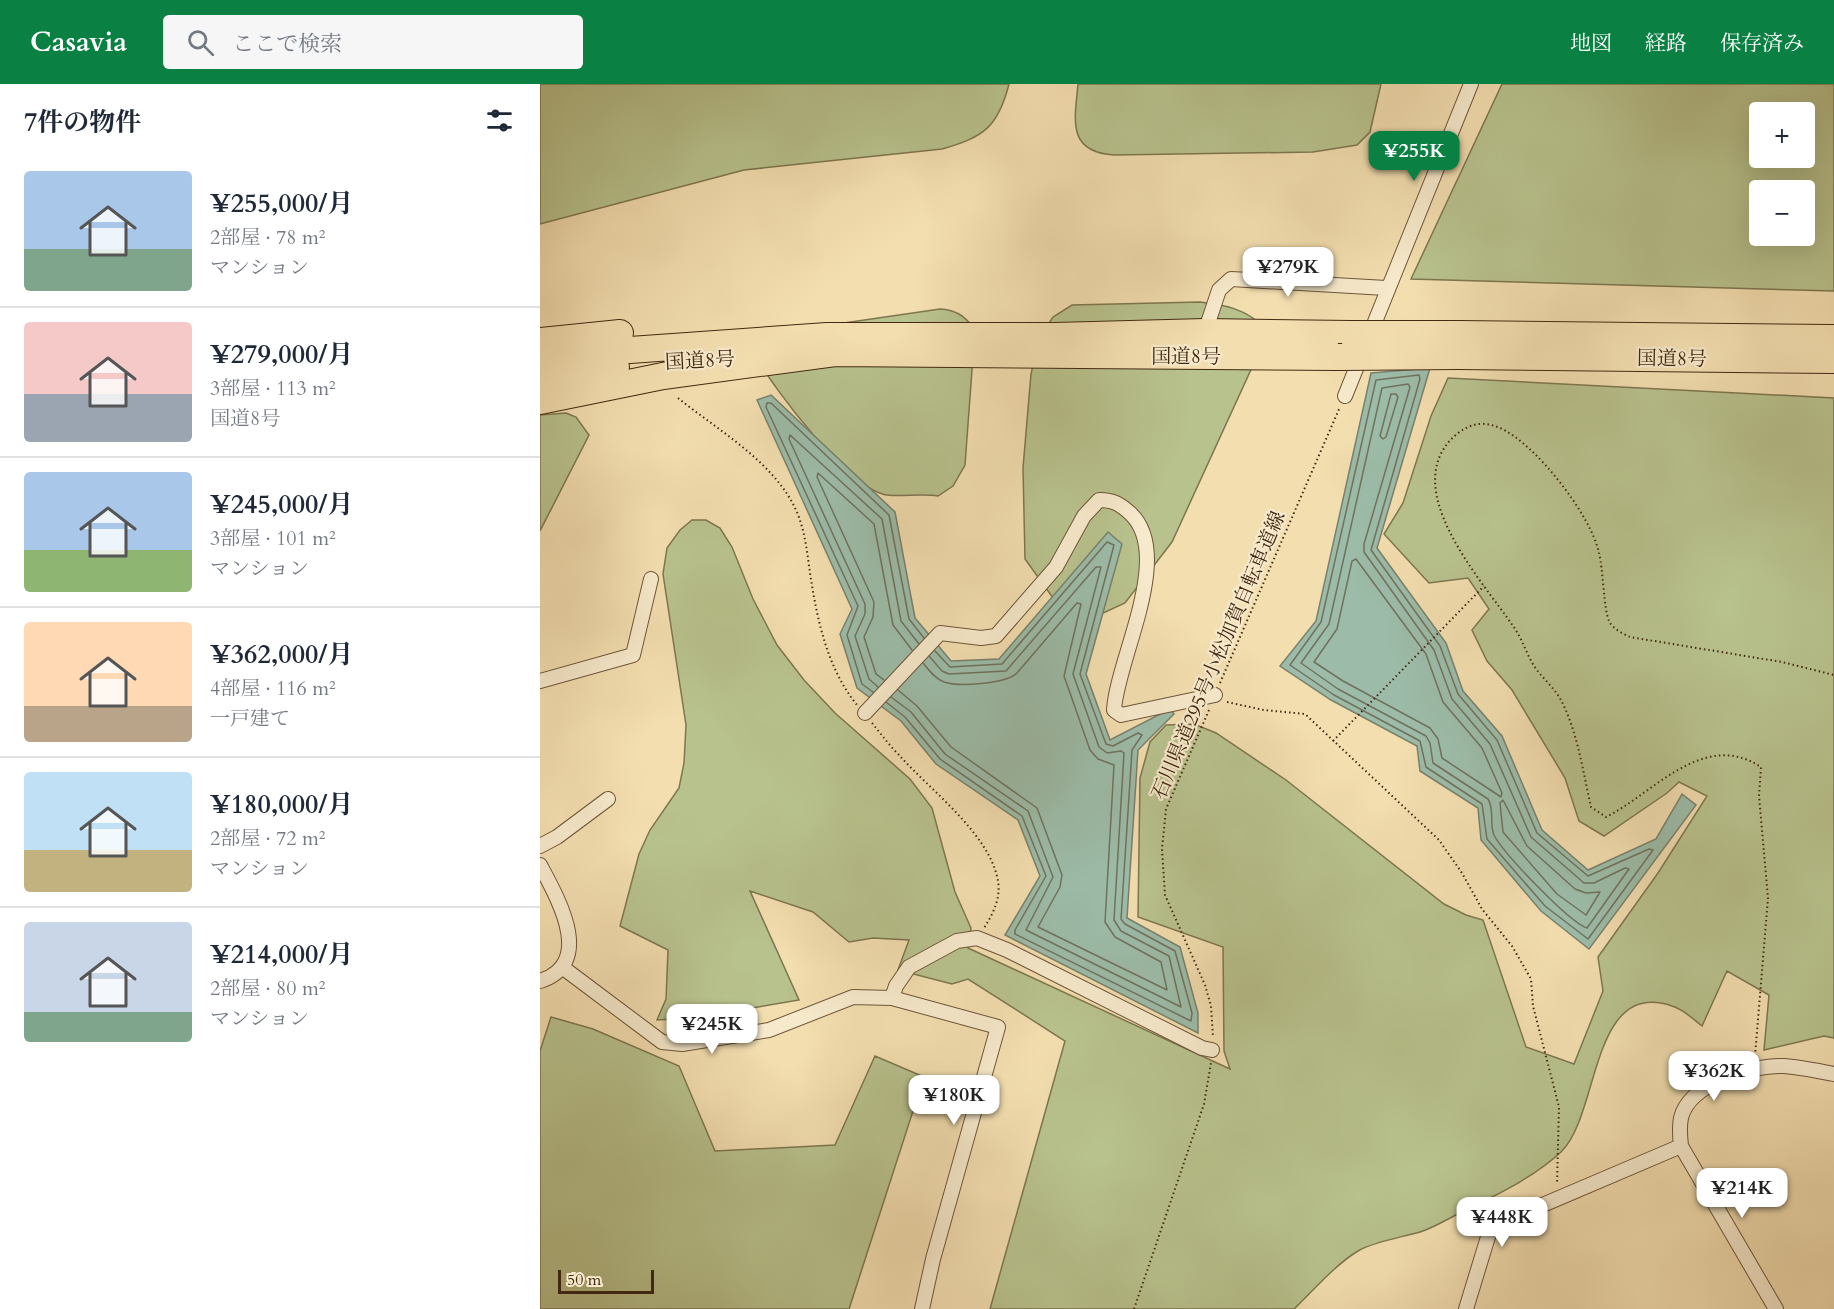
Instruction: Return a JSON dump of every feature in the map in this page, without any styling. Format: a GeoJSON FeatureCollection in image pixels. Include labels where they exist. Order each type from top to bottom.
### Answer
{"type":"FeatureCollection","features":[{"type":"Feature","properties":{"kind":"highway"},"geometry":{"type":"LineString","coordinates":[[540,341],[643,331],[746,331],[831,345]]}},
{"type":"Feature","properties":{"kind":"highway","name":"国道8号"},"geometry":{"type":"LineString","coordinates":[[540,359],[602,352],[1204,332],[1351,334],[1458,345],[1834,360]]}},
{"type":"Feature","properties":{"kind":"highway","name":"国道8号"},"geometry":{"type":"LineString","coordinates":[[540,380],[672,360],[831,345],[1338,357],[1458,345],[1834,338]]}},
{"type":"Feature","properties":{"kind":"highway"},"geometry":{"type":"LineString","coordinates":[[540,401],[831,345]]}},
{"type":"Feature","properties":{"kind":"street"},"geometry":{"type":"LineString","coordinates":[[1345,396],[1386,288],[1471,84]]}},
{"type":"Feature","properties":{"kind":"street"},"geometry":{"type":"LineString","coordinates":[[1204,332],[1219,290],[1231,279],[1386,288]]}},
{"type":"Feature","properties":{"kind":"street"},"geometry":{"type":"LineString","coordinates":[[868,710],[939,633],[981,638],[996,636],[1056,567],[1084,516],[1099,500],[1119,503],[1136,519],[1146,546],[1144,593],[1114,710],[1121,715],[1214,697]]}},
{"type":"Feature","properties":{"kind":"street"},"geometry":{"type":"LineString","coordinates":[[540,681],[633,655],[651,579]]}},
{"type":"Feature","properties":{"kind":"street"},"geometry":{"type":"LineString","coordinates":[[540,846],[557,837],[608,799]]}},
{"type":"Feature","properties":{"kind":"street"},"geometry":{"type":"LineString","coordinates":[[540,865],[567,920],[568,951],[562,967],[540,981]]}},
{"type":"Feature","properties":{"kind":"street"},"geometry":{"type":"LineString","coordinates":[[892,998],[896,986],[909,968],[957,941],[977,938],[1007,950],[1202,1048],[1212,1050]]}},
{"type":"Feature","properties":{"kind":"street"},"geometry":{"type":"LineString","coordinates":[[562,967],[662,1042],[682,1044],[769,1030],[853,997],[892,998],[998,1027],[933,1259],[922,1309]]}},
{"type":"Feature","properties":{"kind":"street"},"geometry":{"type":"LineString","coordinates":[[1776,1309],[1681,1146],[1681,1118],[1686,1107],[1703,1089],[1754,1068],[1784,1066],[1834,1074]]}},
{"type":"Feature","properties":{"kind":"street"},"geometry":{"type":"LineString","coordinates":[[1467,1309],[1491,1227],[1681,1146]]}},
{"type":"Feature","properties":{"kind":"path","name":"石川県道295号小松加賀自転車道線"},"geometry":{"type":"LineString","coordinates":[[1134,1309],[1204,1104],[1212,1050],[1211,1006],[1205,985],[1165,895],[1162,849],[1166,809],[1345,396]]}},
{"type":"Feature","properties":{"kind":"path"},"geometry":{"type":"LineString","coordinates":[[678,398],[770,471],[792,502],[804,533],[815,606],[831,659],[849,694],[868,710],[898,755],[971,830],[992,858],[999,883],[995,910],[977,938]]}},
{"type":"Feature","properties":{"kind":"path"},"geometry":{"type":"LineString","coordinates":[[1754,1068],[1768,898],[1759,796],[1761,767],[1753,762],[1727,757],[1690,762],[1672,772],[1622,809],[1606,817],[1591,807],[1570,720],[1560,699],[1534,666],[1516,629],[1449,535],[1433,480],[1442,451],[1458,434],[1474,423],[1491,424],[1513,434],[1547,466],[1588,525],[1604,574],[1609,621],[1621,633],[1630,637],[1782,662],[1834,675]]}},
{"type":"Feature","properties":{"kind":"path"},"geometry":{"type":"LineString","coordinates":[[1333,741],[1484,586]]}},
{"type":"Feature","properties":{"kind":"path"},"geometry":{"type":"LineString","coordinates":[[1214,697],[1264,710],[1305,714],[1439,840],[1462,873],[1482,909],[1512,946],[1531,979],[1535,1016],[1559,1107],[1557,1199]]}},
{"type":"Feature","properties":{"kind":"green space"},"geometry":{"type":"Polygon","coordinates":[[[540,84],[1009,84],[1000,111],[994,120],[979,134],[956,145],[942,149],[744,170],[540,224],[540,84]]]}},
{"type":"Feature","properties":{"kind":"green space"},"geometry":{"type":"Polygon","coordinates":[[[1078,84],[1381,84],[1370,132],[1357,145],[1313,152],[1114,155],[1099,153],[1088,148],[1081,140],[1075,121],[1078,84]]]}},
{"type":"Feature","properties":{"kind":"green space"},"geometry":{"type":"Polygon","coordinates":[[[1502,84],[1834,84],[1834,291],[1411,279],[1502,84]]]}},
{"type":"Feature","properties":{"kind":"green space"},"geometry":{"type":"Polygon","coordinates":[[[1200,302],[1227,306],[1250,316],[1264,327],[1265,339],[1172,542],[1125,603],[1099,615],[1061,609],[1025,559],[1023,468],[1031,374],[1039,338],[1053,317],[1072,305],[1200,302]]]}},
{"type":"Feature","properties":{"kind":"green space"},"geometry":{"type":"Polygon","coordinates":[[[940,309],[960,314],[975,329],[965,465],[953,486],[938,496],[887,495],[871,489],[853,476],[814,436],[778,390],[755,355],[782,332],[940,309]]]}},
{"type":"Feature","properties":{"kind":"green space"},"geometry":{"type":"Polygon","coordinates":[[[1448,378],[1834,398],[1834,1038],[1824,1036],[1764,1050],[1769,995],[1727,971],[1702,1026],[1672,1006],[1645,1003],[1626,1012],[1611,1030],[1600,1055],[1574,1134],[1561,1152],[1539,1170],[1515,1185],[1433,1227],[1372,1244],[1358,1251],[1333,1270],[1294,1309],[990,1309],[1065,1041],[968,979],[952,984],[898,970],[909,940],[873,938],[849,942],[813,912],[750,891],[799,1000],[692,1018],[657,1020],[666,999],[668,950],[620,926],[639,854],[650,830],[679,788],[684,763],[686,725],[663,574],[667,548],[680,530],[692,520],[706,520],[720,528],[732,547],[753,599],[777,645],[804,680],[835,713],[910,779],[932,808],[955,892],[971,928],[968,948],[1230,1069],[1224,1051],[1223,947],[1138,917],[1140,778],[1150,742],[1166,725],[1194,724],[1216,733],[1286,780],[1444,904],[1466,915],[1483,920],[1526,1047],[1574,1064],[1603,991],[1598,957],[1658,873],[1707,796],[1679,782],[1667,793],[1604,836],[1579,821],[1565,778],[1512,690],[1487,661],[1472,630],[1489,609],[1468,578],[1429,583],[1384,534],[1403,503],[1431,416],[1448,378]]]}},
{"type":"Feature","properties":{"kind":"green space"},"geometry":{"type":"Polygon","coordinates":[[[566,413],[576,417],[589,435],[540,531],[540,415],[566,413]]]}},
{"type":"Feature","properties":{"kind":"green space"},"geometry":{"type":"Polygon","coordinates":[[[551,1017],[593,1029],[679,1066],[715,1151],[835,1145],[875,1056],[924,1077],[849,1309],[540,1309],[540,1051],[551,1017]]]}},
{"type":"Feature","properties":{"kind":"water"},"geometry":{"type":"Polygon","coordinates":[[[1430,368],[1377,548],[1446,643],[1463,691],[1502,736],[1542,830],[1588,870],[1656,839],[1682,794],[1696,805],[1589,949],[1541,911],[1481,840],[1478,808],[1420,771],[1417,746],[1331,700],[1280,666],[1316,621],[1371,373],[1430,368]]]}},
{"type":"Feature","properties":{"kind":"water"},"geometry":{"type":"Polygon","coordinates":[[[771,395],[895,512],[915,618],[951,661],[999,659],[1108,532],[1122,544],[1086,674],[1110,740],[1170,709],[1174,714],[1138,750],[1127,918],[1180,947],[1198,1013],[1198,1033],[1005,935],[1040,876],[1018,820],[936,764],[901,721],[857,688],[840,634],[852,609],[757,400],[771,395]]]}}]}
